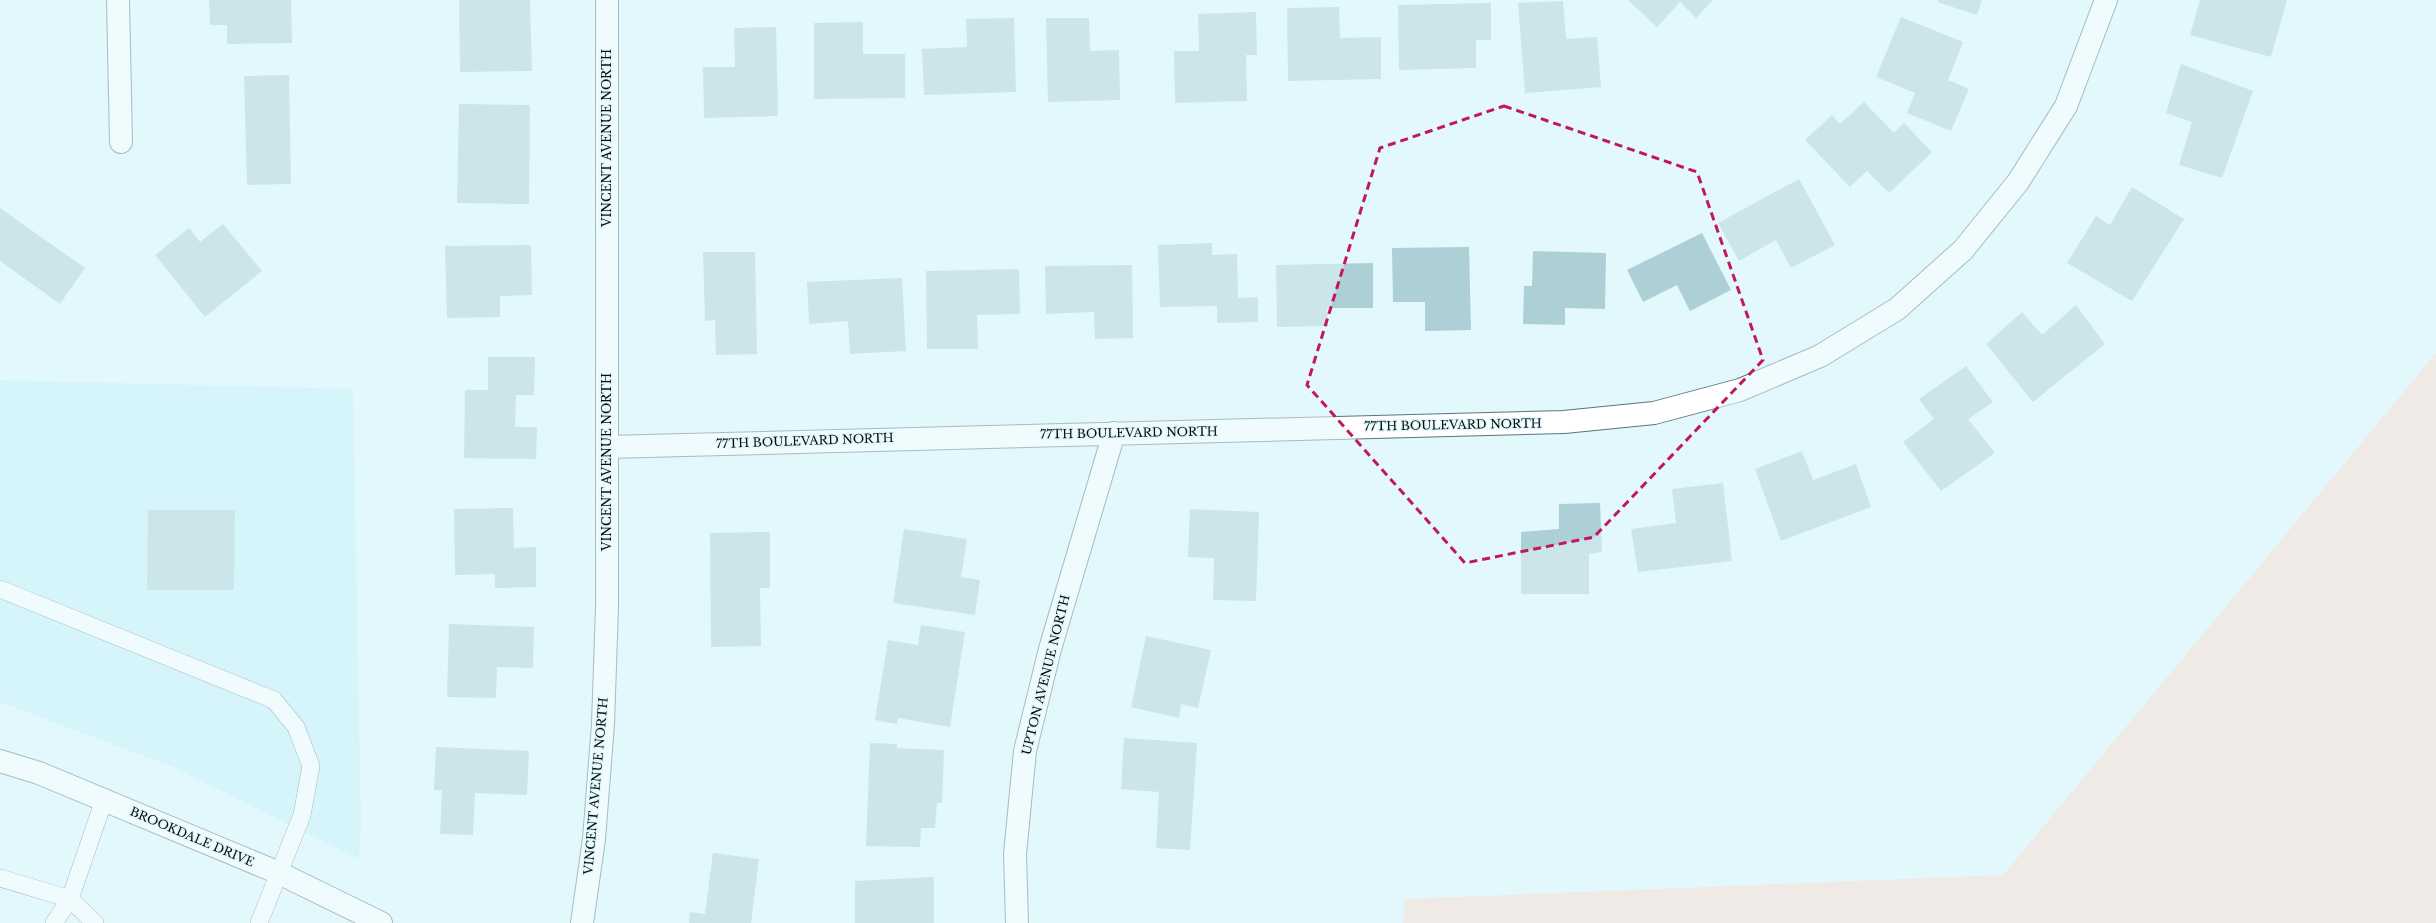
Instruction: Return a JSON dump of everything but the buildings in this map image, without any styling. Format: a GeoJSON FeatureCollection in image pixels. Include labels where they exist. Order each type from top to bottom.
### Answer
{"type":"FeatureCollection","features":[{"type":"Feature","properties":{"kind":"street"},"geometry":{"type":"LineString","coordinates":[[118,0],[121,142]]}},
{"type":"Feature","properties":{"kind":"street","name":"VINCENT AVENUE NORTH"},"geometry":{"type":"LineString","coordinates":[[582,923],[594,839],[604,724],[607,607],[607,0]]}},
{"type":"Feature","properties":{"kind":"street","name":"77TH BOULEVARD NORTH"},"geometry":{"type":"LineString","coordinates":[[607,447],[1564,422],[1654,413],[1740,390],[1820,356],[1896,309],[1964,250],[2018,182],[2066,106],[2106,0]]}},
{"type":"Feature","properties":{"kind":"street","name":"UPTON AVENUE NORTH"},"geometry":{"type":"LineString","coordinates":[[1017,923],[1015,854],[1025,751],[1050,649],[1114,433]]}},
{"type":"Feature","properties":{"kind":"street","name":"BROOKDALE DRIVE"},"geometry":{"type":"LineString","coordinates":[[0,761],[38,773],[279,873],[381,923]]}},
{"type":"Feature","properties":{"kind":"lane"},"geometry":{"type":"LineString","coordinates":[[0,589],[274,700],[296,727],[310,766],[302,815],[259,923]]}},
{"type":"Feature","properties":{"kind":"lane"},"geometry":{"type":"LineString","coordinates":[[54,923],[70,899],[104,800]]}},
{"type":"Feature","properties":{"kind":"lane"},"geometry":{"type":"LineString","coordinates":[[0,878],[70,899],[95,923]]}},
{"type":"Feature","properties":{"kind":"highlighted area"},"geometry":{"type":"Polygon","coordinates":[[[1504,106],[1697,172],[1763,360],[1594,537],[1465,563],[1307,385],[1380,148],[1504,106]]]}},
{"type":"Feature","properties":{"kind":"shaded area"},"geometry":{"type":"Polygon","coordinates":[[[2436,353],[2436,923],[1403,923],[1405,899],[2003,875],[2436,353]]]}},
{"type":"Feature","properties":{"kind":"shaded area"},"geometry":{"type":"Polygon","coordinates":[[[0,380],[353,389],[361,825],[359,859],[173,767],[0,702],[0,380]]]}}]}
